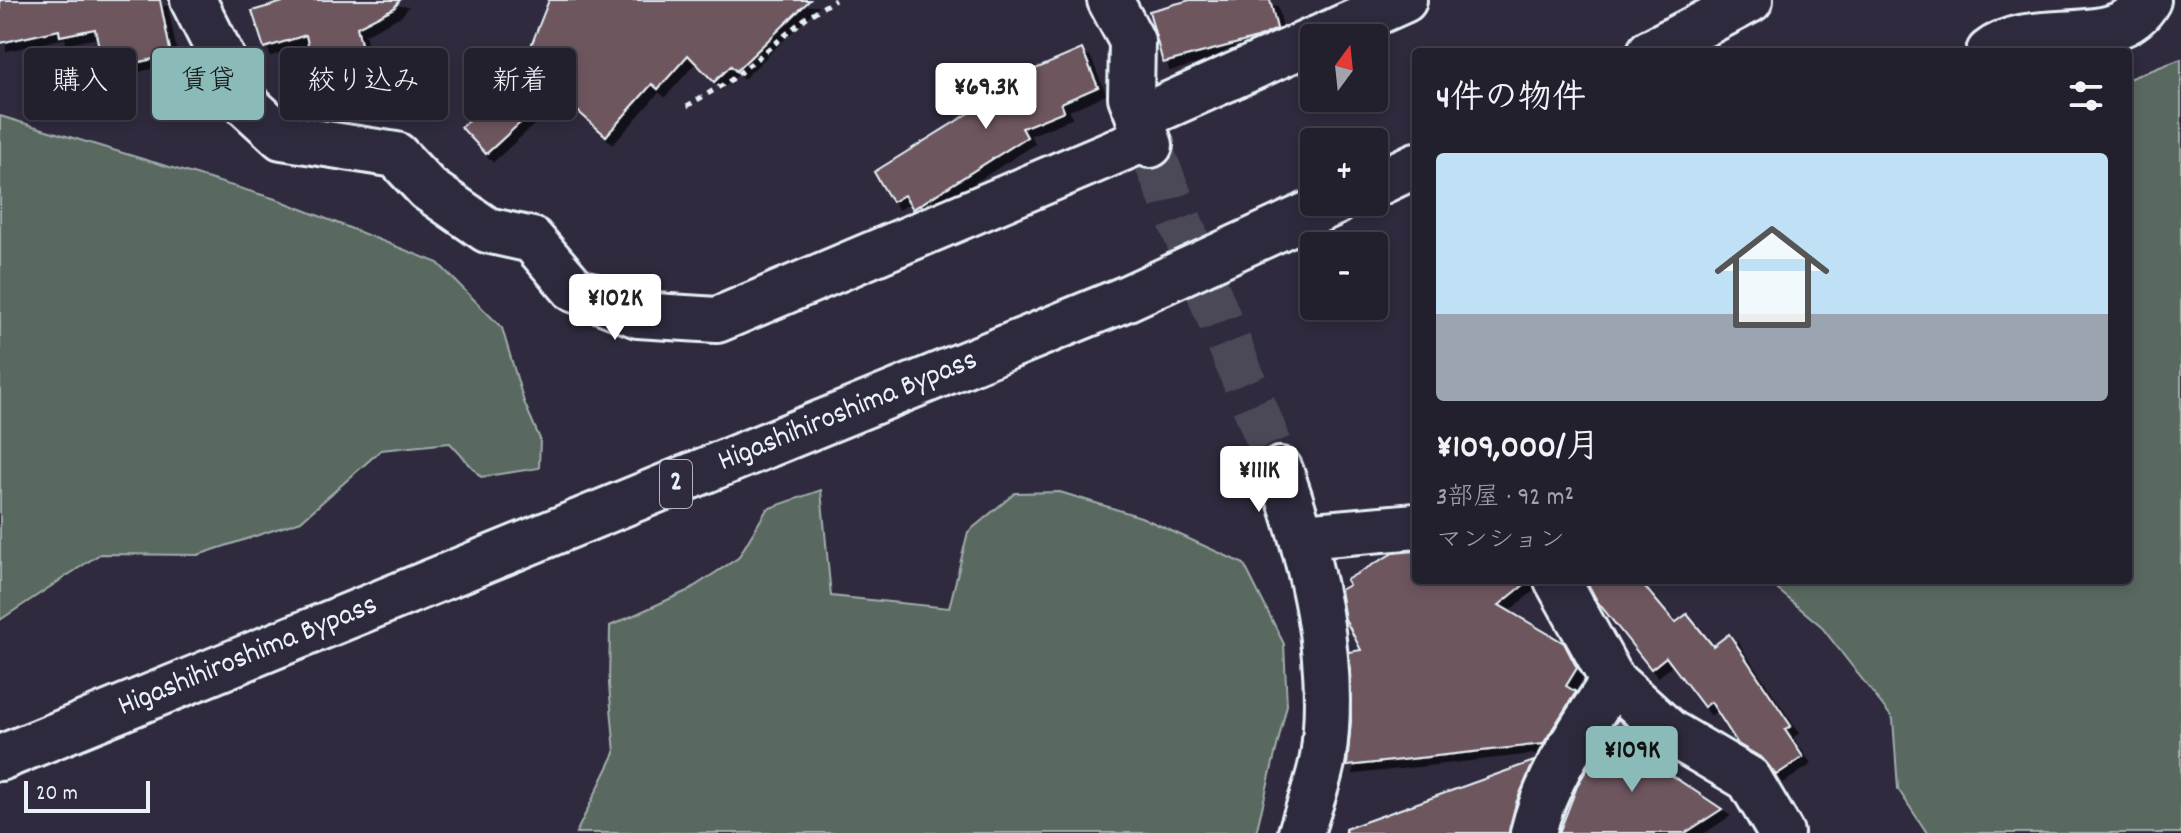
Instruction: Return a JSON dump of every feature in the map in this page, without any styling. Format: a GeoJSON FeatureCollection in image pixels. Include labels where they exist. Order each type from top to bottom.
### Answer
{"type":"FeatureCollection","features":[{"type":"Feature","properties":{"kind":"main road"},"geometry":{"type":"LineString","coordinates":[[193,0],[245,103],[282,137],[396,155],[428,189],[487,230],[532,240],[574,289],[638,315],[717,320],[1147,138],[1300,48]]}},
{"type":"Feature","properties":{"kind":"main road"},"geometry":{"type":"LineString","coordinates":[[1110,0],[1132,41],[1131,97],[1147,138]]}},
{"type":"Feature","properties":{"kind":"main road"},"geometry":{"type":"LineString","coordinates":[[1350,24],[1404,0]]}},
{"type":"Feature","properties":{"kind":"main road"},"geometry":{"type":"LineString","coordinates":[[1658,48],[1750,0]]}},
{"type":"Feature","properties":{"kind":"main road"},"geometry":{"type":"LineString","coordinates":[[1994,48],[2023,36],[2104,29],[2140,14],[2148,0]]}},
{"type":"Feature","properties":{"kind":"main road"},"geometry":{"type":"LineString","coordinates":[[1388,178],[1412,167]]}},
{"type":"Feature","properties":{"kind":"main road","name":"Higashihiroshima Bypass"},"geometry":{"type":"LineString","coordinates":[[6,756],[1082,317],[1305,216]]}},
{"type":"Feature","properties":{"kind":"main road"},"geometry":{"type":"LineString","coordinates":[[1280,470],[1303,536],[1327,658],[1323,757],[1301,833]]}},
{"type":"Feature","properties":{"kind":"main road"},"geometry":{"type":"LineString","coordinates":[[1303,536],[1412,526]]}},
{"type":"Feature","properties":{"kind":"main road"},"geometry":{"type":"LineString","coordinates":[[1559,584],[1613,681],[1669,732],[1749,779],[1781,833]]}},
{"type":"Feature","properties":{"kind":"main road"},"geometry":{"type":"LineString","coordinates":[[1533,833],[1540,805],[1555,776],[1613,681]]}},
{"type":"Feature","properties":{"kind":"path"},"geometry":{"type":"LineString","coordinates":[[687,106],[731,80],[808,16],[835,0]]}},
{"type":"Feature","properties":{"kind":"green space"},"geometry":{"type":"Polygon","coordinates":[[[2181,59],[2181,833],[1927,833],[1898,789],[1893,719],[1820,625],[1771,584],[2132,584],[2132,77],[2181,59]]]}},
{"type":"Feature","properties":{"kind":"green space"},"geometry":{"type":"Polygon","coordinates":[[[0,116],[279,200],[438,263],[502,328],[524,402],[540,439],[539,468],[481,477],[450,443],[381,450],[301,521],[198,555],[100,554],[0,620],[0,116]]]}},
{"type":"Feature","properties":{"kind":"green space"},"geometry":{"type":"Polygon","coordinates":[[[821,490],[831,596],[949,608],[968,532],[1015,493],[1060,492],[1141,517],[1244,564],[1284,644],[1287,705],[1256,833],[576,833],[615,753],[609,685],[610,626],[687,591],[738,558],[767,509],[821,490]]]}},
{"type":"Feature","properties":{"kind":"building"},"geometry":{"type":"Polygon","coordinates":[[[0,0],[160,0],[170,48],[152,48],[152,59],[136,63],[136,48],[99,48],[95,29],[60,36],[59,30],[0,43],[0,0]]]}},
{"type":"Feature","properties":{"kind":"building"},"geometry":{"type":"Polygon","coordinates":[[[290,0],[400,0],[394,8],[357,27],[362,48],[309,48],[306,35],[264,48],[252,11],[290,0]]]}},
{"type":"Feature","properties":{"kind":"building"},"geometry":{"type":"Polygon","coordinates":[[[549,0],[810,0],[736,71],[731,66],[714,82],[688,55],[658,89],[652,84],[606,136],[576,110],[576,48],[530,48],[549,0]]]}},
{"type":"Feature","properties":{"kind":"building"},"geometry":{"type":"Polygon","coordinates":[[[1190,0],[1270,0],[1277,29],[1257,38],[1163,63],[1149,11],[1190,0]]]}},
{"type":"Feature","properties":{"kind":"building"},"geometry":{"type":"Polygon","coordinates":[[[1082,49],[1098,87],[1061,103],[1064,111],[1022,128],[1027,137],[913,209],[904,195],[892,202],[874,172],[1021,81],[1019,76],[1082,49]]]}},
{"type":"Feature","properties":{"kind":"building"},"geometry":{"type":"Polygon","coordinates":[[[469,120],[523,120],[486,154],[461,127],[469,120]]]}},
{"type":"Feature","properties":{"kind":"building"},"geometry":{"type":"Polygon","coordinates":[[[1412,551],[1412,584],[1525,584],[1499,605],[1564,643],[1577,668],[1566,686],[1576,692],[1543,744],[1347,766],[1351,721],[1349,652],[1361,650],[1345,619],[1340,590],[1349,585],[1346,580],[1393,553],[1412,551]]]}},
{"type":"Feature","properties":{"kind":"building"},"geometry":{"type":"Polygon","coordinates":[[[1588,584],[1642,584],[1675,623],[1687,614],[1713,646],[1729,634],[1791,726],[1785,730],[1803,757],[1776,775],[1762,758],[1738,744],[1711,702],[1704,707],[1666,657],[1651,669],[1597,601],[1588,584]]]}},
{"type":"Feature","properties":{"kind":"building"},"geometry":{"type":"Polygon","coordinates":[[[1618,719],[1642,741],[1635,751],[1722,809],[1685,833],[1559,833],[1578,784],[1618,719]]]}},
{"type":"Feature","properties":{"kind":"building"},"geometry":{"type":"Polygon","coordinates":[[[1534,761],[1516,803],[1509,833],[1346,833],[1345,829],[1534,761]]]}},
{"type":"Feature","properties":{"kind":"tunnel"},"geometry":{"type":"LineString","coordinates":[[1155,159],[1280,470]]}}]}
